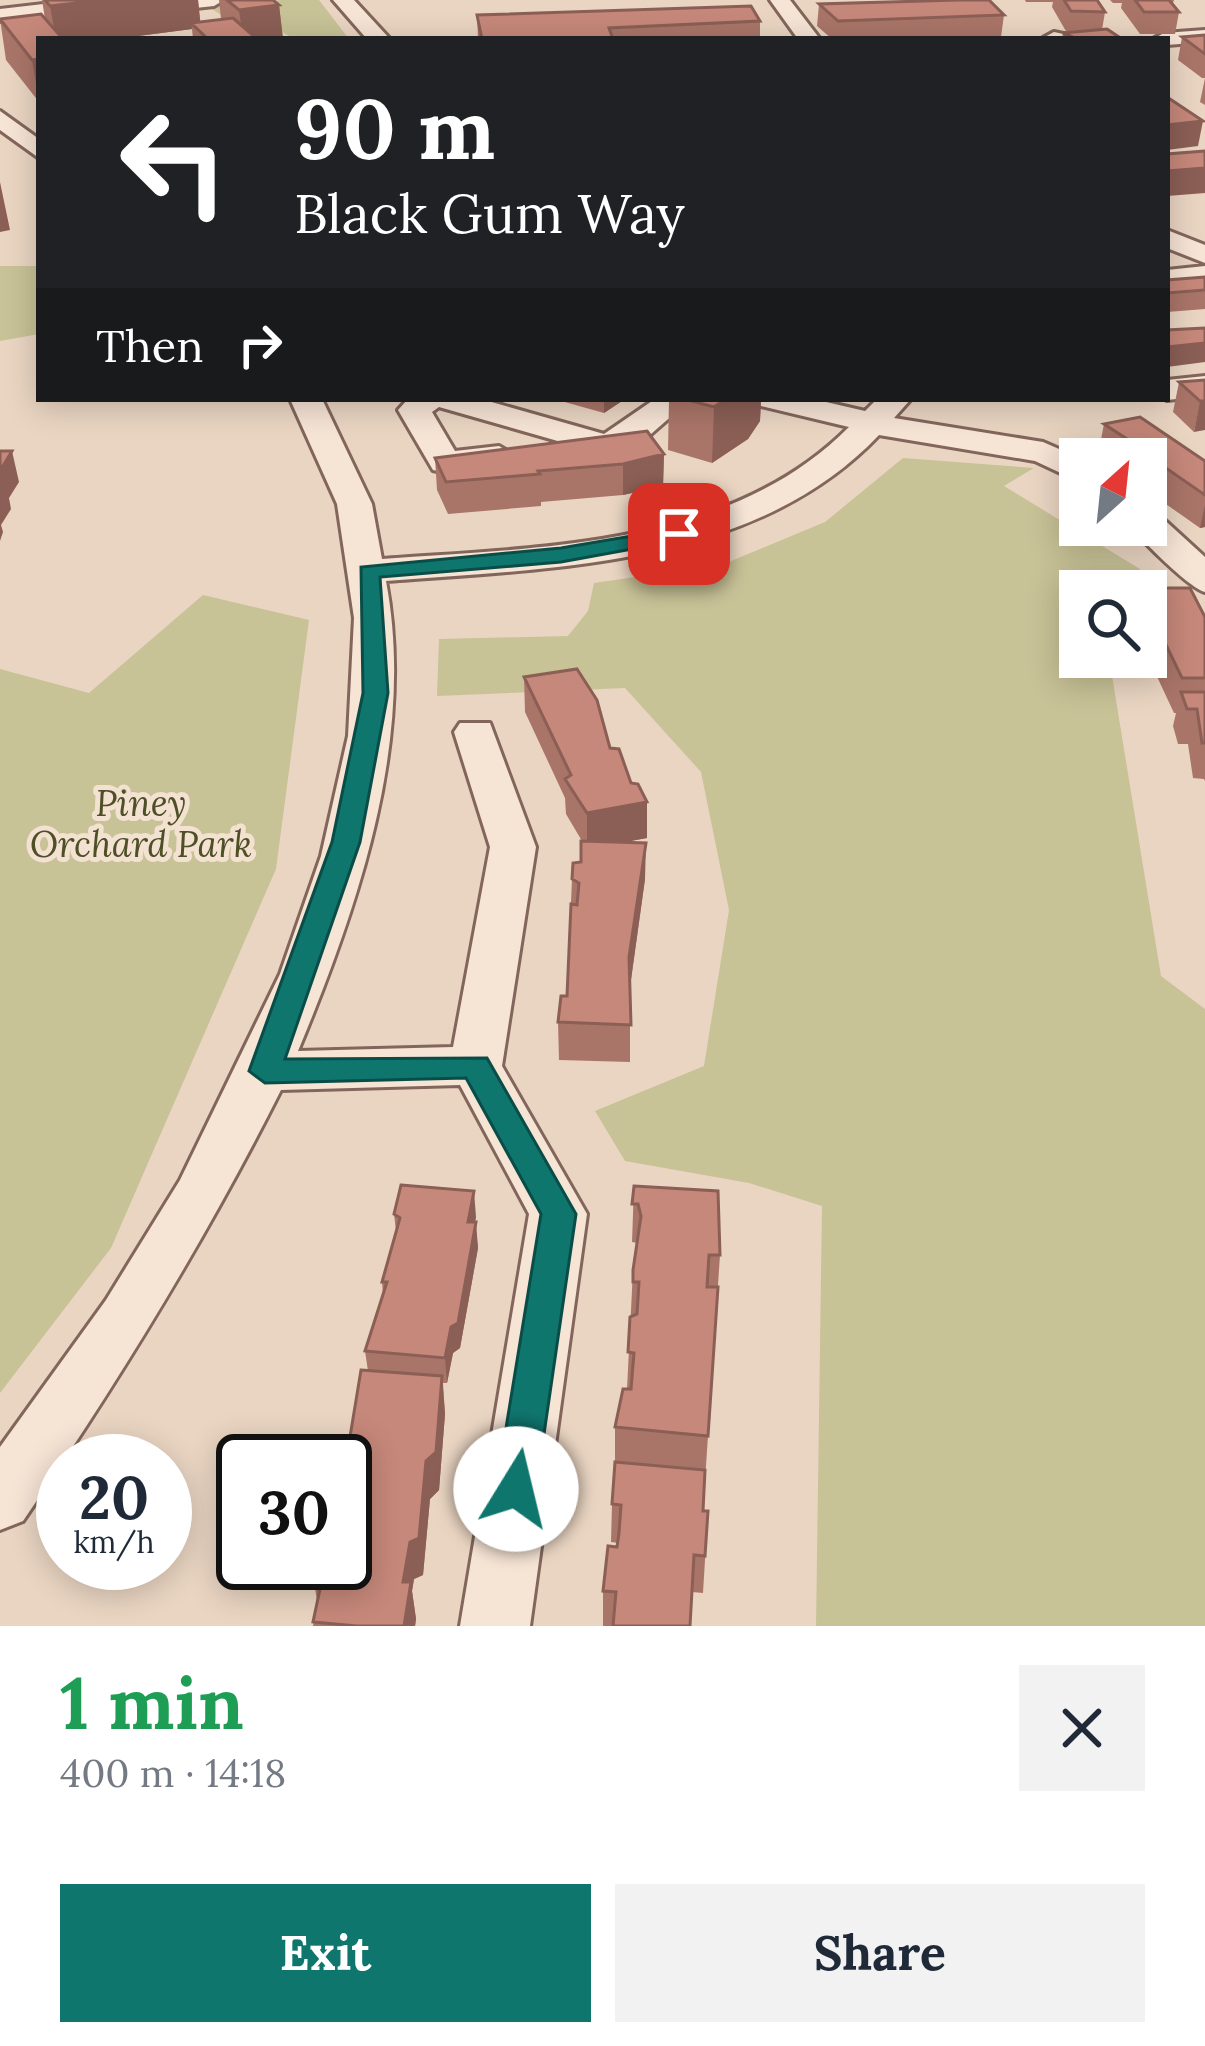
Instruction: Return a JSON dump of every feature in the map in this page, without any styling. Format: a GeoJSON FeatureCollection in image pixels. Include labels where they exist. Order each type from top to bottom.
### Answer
{"type":"FeatureCollection","features":[{"type":"Feature","properties":{"kind":"street"},"geometry":{"type":"LineString","coordinates":[[0,15],[130,0]]}},
{"type":"Feature","properties":{"kind":"street"},"geometry":{"type":"LineString","coordinates":[[0,25],[214,0]]}},
{"type":"Feature","properties":{"kind":"street"},"geometry":{"type":"LineString","coordinates":[[343,0],[376,36]]}},
{"type":"Feature","properties":{"kind":"street"},"geometry":{"type":"LineString","coordinates":[[780,0],[806,36]]}},
{"type":"Feature","properties":{"kind":"street"},"geometry":{"type":"LineString","coordinates":[[1170,39],[1205,36]]}},
{"type":"Feature","properties":{"kind":"street"},"geometry":{"type":"LineString","coordinates":[[0,118],[36,148]]}},
{"type":"Feature","properties":{"kind":"street"},"geometry":{"type":"LineString","coordinates":[[1170,234],[1205,224]]}},
{"type":"Feature","properties":{"kind":"street"},"geometry":{"type":"LineString","coordinates":[[1170,237],[1205,255]]}},
{"type":"Feature","properties":{"kind":"street"},"geometry":{"type":"LineString","coordinates":[[1170,279],[1205,275]]}},
{"type":"Feature","properties":{"kind":"street"},"geometry":{"type":"LineString","coordinates":[[1170,390],[1205,386]]}},
{"type":"Feature","properties":{"kind":"street"},"geometry":{"type":"LineString","coordinates":[[0,1501],[143,1292],[265,1071],[346,842],[376,693],[369,572],[355,511],[326,430],[308,402]]}},
{"type":"Feature","properties":{"kind":"street"},"geometry":{"type":"LineString","coordinates":[[425,402],[414,410],[445,463],[623,440],[671,402]]}},
{"type":"Feature","properties":{"kind":"street"},"geometry":{"type":"LineString","coordinates":[[457,402],[603,443]]}},
{"type":"Feature","properties":{"kind":"street"},"geometry":{"type":"LineString","coordinates":[[800,402],[883,411],[939,439],[1043,452],[1059,461]]}},
{"type":"Feature","properties":{"kind":"street"},"geometry":{"type":"LineString","coordinates":[[369,572],[561,555],[679,534],[788,495],[841,454],[883,411]]}},
{"type":"Feature","properties":{"kind":"street"},"geometry":{"type":"LineString","coordinates":[[1167,540],[1205,581]]}},
{"type":"Feature","properties":{"kind":"street"},"geometry":{"type":"LineString","coordinates":[[476,732],[513,847],[476,1066],[559,1214],[495,1626]]}},
{"type":"Feature","properties":{"kind":"street"},"geometry":{"type":"LineString","coordinates":[[265,1071],[476,1066]]}},
{"type":"Feature","properties":{"kind":"green space"},"geometry":{"type":"Polygon","coordinates":[[[319,0],[347,36],[289,36],[209,7],[319,0]]]}},
{"type":"Feature","properties":{"kind":"green space"},"geometry":{"type":"Polygon","coordinates":[[[0,266],[36,266],[36,335],[0,341],[0,266]]]}},
{"type":"Feature","properties":{"kind":"green space"},"geometry":{"type":"Polygon","coordinates":[[[903,458],[1034,468],[1004,486],[1059,520],[1059,546],[1102,546],[1140,569],[1059,570],[1059,678],[1112,678],[1161,976],[1205,1009],[1205,1626],[816,1626],[822,1206],[749,1183],[625,1161],[595,1111],[704,1066],[729,910],[701,772],[625,688],[437,696],[439,639],[568,636],[588,611],[594,583],[724,564],[825,522],[903,458]]]}},
{"type":"Feature","properties":{"kind":"green space","name":"Piney Orchard Park"},"geometry":{"type":"Polygon","coordinates":[[[203,595],[309,620],[276,869],[111,1248],[0,1393],[0,669],[89,693],[203,595]]]}},
{"type":"Feature","properties":{"kind":"building"},"geometry":{"type":"Polygon","coordinates":[[[45,0],[103,0],[50,6],[45,0]]]}},
{"type":"Feature","properties":{"kind":"building"},"geometry":{"type":"Polygon","coordinates":[[[227,0],[273,0],[279,5],[239,10],[227,0]]]}},
{"type":"Feature","properties":{"kind":"building"},"geometry":{"type":"Polygon","coordinates":[[[989,0],[1004,15],[838,21],[819,4],[989,0]]]}},
{"type":"Feature","properties":{"kind":"building"},"geometry":{"type":"Polygon","coordinates":[[[1064,0],[1097,0],[1105,12],[1071,11],[1064,0]]]}},
{"type":"Feature","properties":{"kind":"building"},"geometry":{"type":"Polygon","coordinates":[[[1135,0],[1169,0],[1179,12],[1144,12],[1135,0]]]}},
{"type":"Feature","properties":{"kind":"building"},"geometry":{"type":"Polygon","coordinates":[[[751,6],[760,21],[609,28],[612,36],[481,36],[477,15],[751,6]]]}},
{"type":"Feature","properties":{"kind":"building"},"geometry":{"type":"Polygon","coordinates":[[[41,14],[60,36],[36,36],[36,59],[32,60],[0,19],[41,14]]]}},
{"type":"Feature","properties":{"kind":"building"},"geometry":{"type":"Polygon","coordinates":[[[233,18],[254,36],[205,36],[191,23],[233,18]]]}},
{"type":"Feature","properties":{"kind":"building"},"geometry":{"type":"Polygon","coordinates":[[[1107,29],[1118,36],[1070,36],[1063,33],[1107,29]]]}},
{"type":"Feature","properties":{"kind":"building"},"geometry":{"type":"Polygon","coordinates":[[[1205,35],[1205,54],[1182,37],[1205,35]]]}},
{"type":"Feature","properties":{"kind":"building"},"geometry":{"type":"Polygon","coordinates":[[[1170,99],[1203,121],[1170,125],[1170,99]]]}},
{"type":"Feature","properties":{"kind":"building"},"geometry":{"type":"Polygon","coordinates":[[[1205,151],[1205,168],[1170,171],[1170,154],[1205,151]]]}},
{"type":"Feature","properties":{"kind":"building"},"geometry":{"type":"Polygon","coordinates":[[[1205,277],[1205,290],[1170,293],[1170,280],[1205,277]]]}},
{"type":"Feature","properties":{"kind":"building"},"geometry":{"type":"Polygon","coordinates":[[[1205,328],[1205,343],[1170,347],[1170,330],[1205,328]]]}},
{"type":"Feature","properties":{"kind":"building"},"geometry":{"type":"Polygon","coordinates":[[[1205,380],[1205,401],[1179,382],[1205,380]]]}},
{"type":"Feature","properties":{"kind":"building"},"geometry":{"type":"Polygon","coordinates":[[[1140,417],[1205,461],[1205,495],[1167,469],[1167,438],[1126,438],[1104,424],[1140,417]]]}},
{"type":"Feature","properties":{"kind":"building"},"geometry":{"type":"Polygon","coordinates":[[[647,431],[664,454],[623,464],[446,482],[435,458],[647,431]]]}},
{"type":"Feature","properties":{"kind":"building"},"geometry":{"type":"Polygon","coordinates":[[[0,451],[12,451],[0,471],[0,451]]]}},
{"type":"Feature","properties":{"kind":"building"},"geometry":{"type":"Polygon","coordinates":[[[1167,588],[1190,588],[1205,617],[1205,678],[1182,678],[1167,647],[1167,588]]]}},
{"type":"Feature","properties":{"kind":"building"},"geometry":{"type":"Polygon","coordinates":[[[577,669],[597,700],[610,748],[619,749],[631,783],[638,784],[647,802],[587,813],[565,779],[571,775],[524,677],[577,669]]]}},
{"type":"Feature","properties":{"kind":"building"},"geometry":{"type":"Polygon","coordinates":[[[1181,692],[1205,692],[1205,743],[1197,709],[1187,709],[1181,692]]]}},
{"type":"Feature","properties":{"kind":"building"},"geometry":{"type":"Polygon","coordinates":[[[581,841],[646,843],[629,957],[631,1025],[558,1022],[561,996],[567,996],[571,904],[577,905],[579,883],[572,879],[573,863],[581,862],[581,841]]]}},
{"type":"Feature","properties":{"kind":"building"},"geometry":{"type":"Polygon","coordinates":[[[401,1185],[474,1191],[468,1222],[476,1222],[458,1323],[451,1327],[445,1358],[365,1351],[387,1282],[382,1282],[400,1218],[394,1214],[401,1185]]]}},
{"type":"Feature","properties":{"kind":"building"},"geometry":{"type":"Polygon","coordinates":[[[634,1186],[718,1191],[720,1255],[709,1255],[707,1287],[718,1287],[708,1436],[615,1427],[623,1389],[631,1389],[634,1353],[628,1352],[630,1317],[637,1314],[639,1282],[633,1282],[633,1270],[641,1216],[638,1204],[632,1204],[634,1186]]]}},
{"type":"Feature","properties":{"kind":"building"},"geometry":{"type":"Polygon","coordinates":[[[361,1370],[442,1376],[436,1452],[426,1461],[419,1538],[410,1542],[403,1582],[411,1582],[404,1626],[313,1622],[320,1590],[372,1590],[372,1434],[350,1434],[361,1370]]]}},
{"type":"Feature","properties":{"kind":"building"},"geometry":{"type":"Polygon","coordinates":[[[615,1462],[705,1470],[705,1556],[694,1555],[690,1626],[613,1626],[616,1592],[603,1591],[608,1546],[617,1547],[619,1533],[621,1505],[612,1504],[615,1462]]]}},
{"type":"Feature","properties":{"kind":"route"},"geometry":{"type":"LineString","coordinates":[[516,1489],[559,1214],[476,1066],[265,1071],[346,842],[376,693],[369,572],[561,555],[679,534]]}}]}
